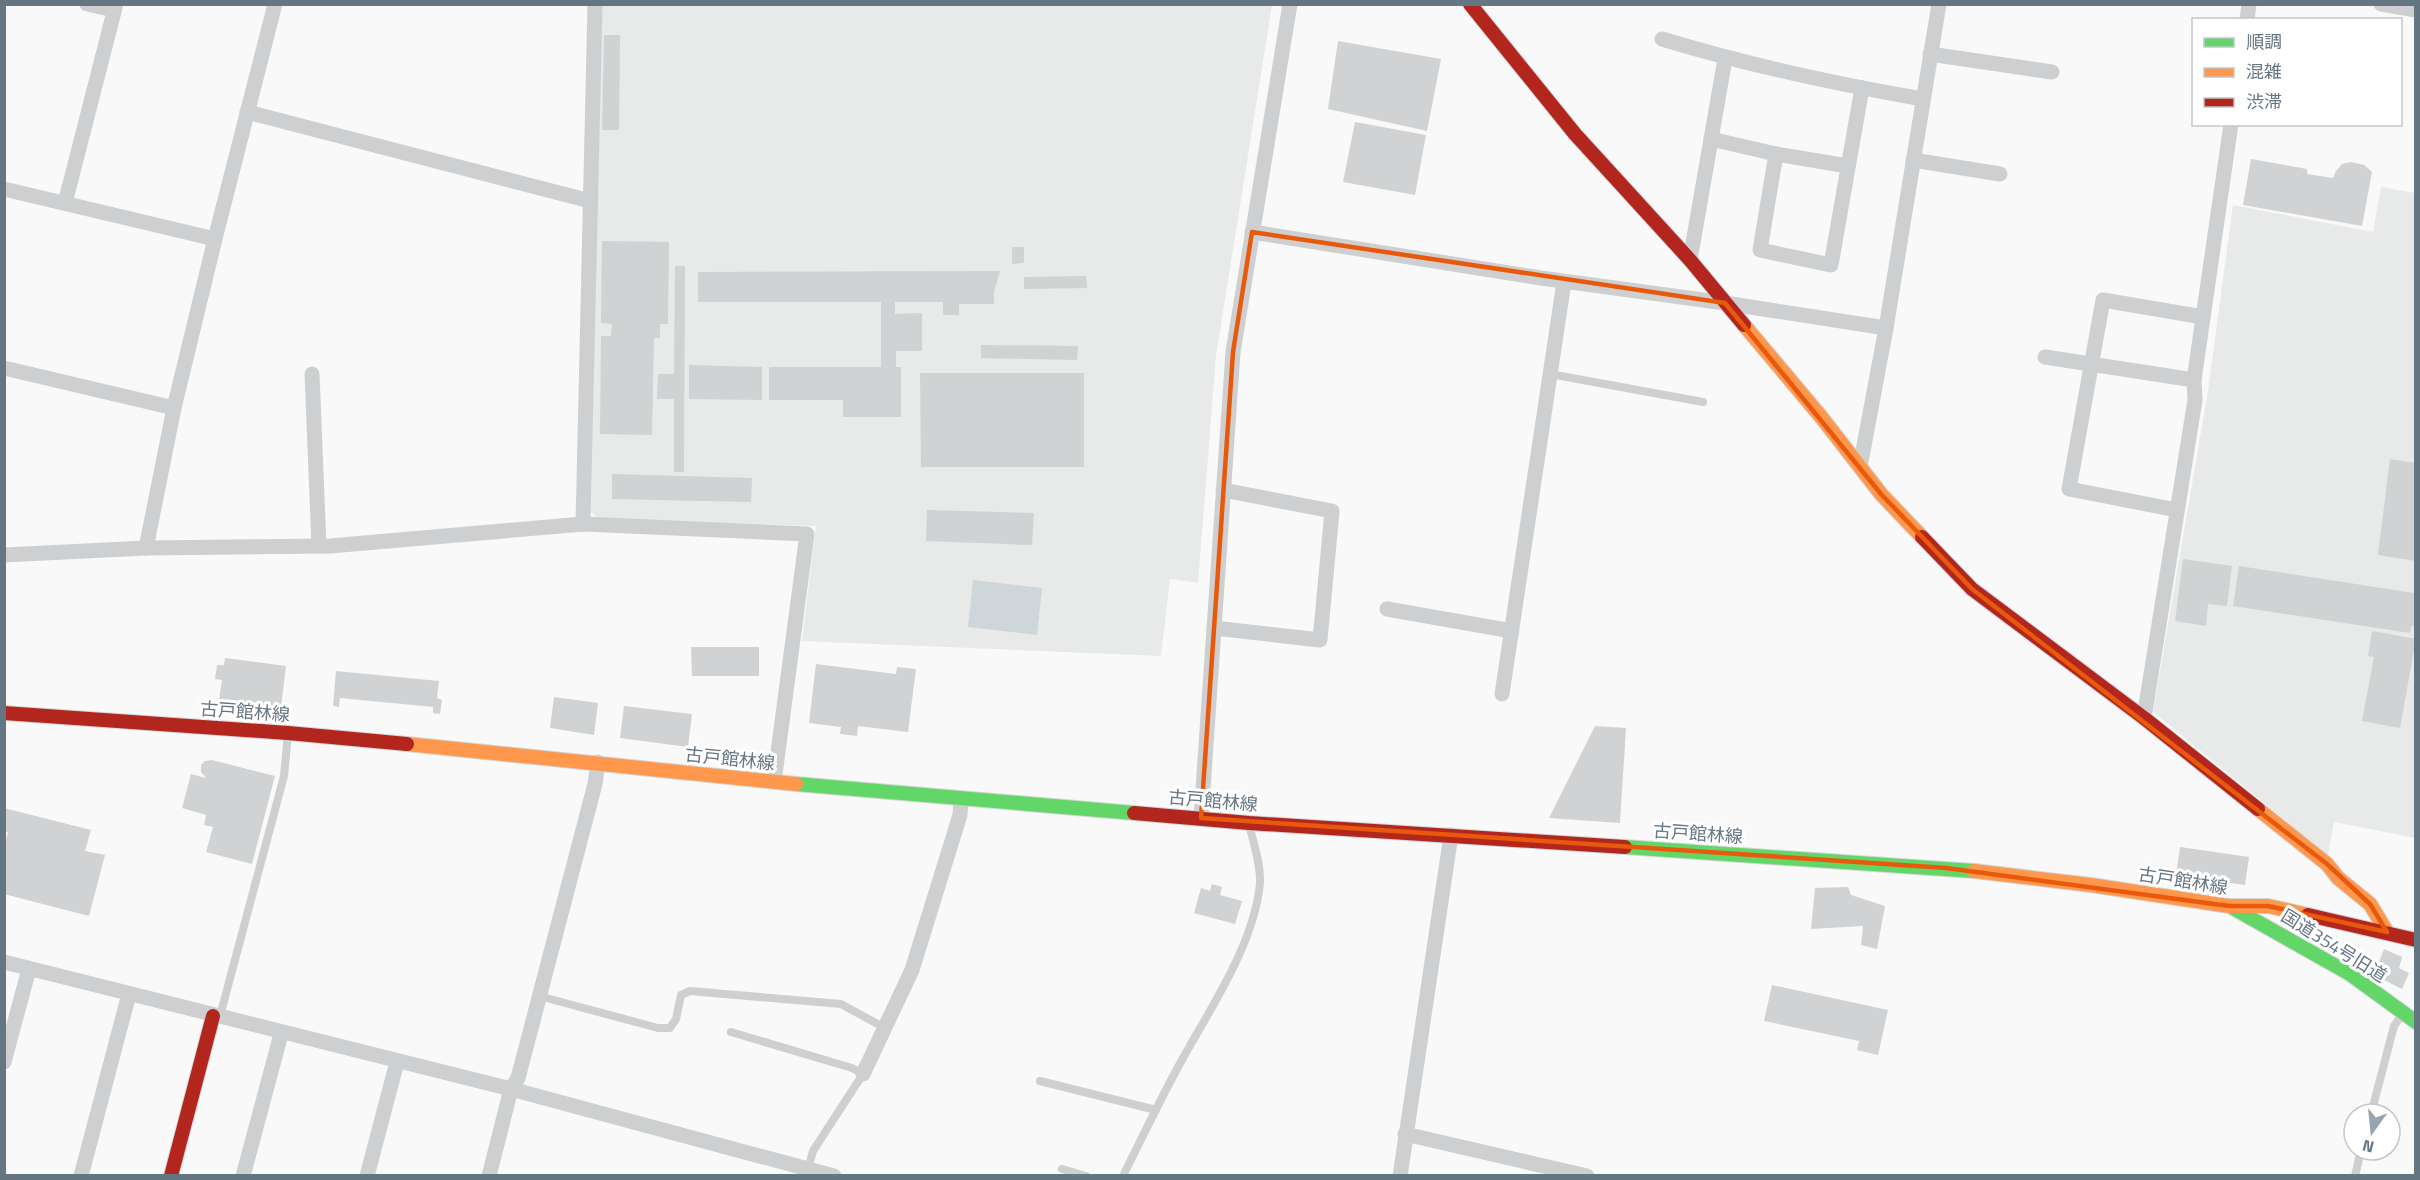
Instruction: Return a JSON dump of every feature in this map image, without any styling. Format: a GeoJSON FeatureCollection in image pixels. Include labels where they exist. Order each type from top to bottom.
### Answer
{"type":"FeatureCollection","features":[{"type":"Feature","properties":{"kind":"main road"},"geometry":{"type":"LineString","coordinates":[[1470,4],[1575,134],[1690,260],[1822,418],[1881,494],[1972,589],[2144,718],[2327,864],[2338,878],[2370,904],[2387,932]]}},
{"type":"Feature","properties":{"kind":"main road","name":"古戸館林線"},"geometry":{"type":"LineString","coordinates":[[4,713],[288,734],[598,762],[961,800],[1249,823],[1947,868],[2091,885],[2229,906],[2268,906],[2415,940]]}},
{"type":"Feature","properties":{"kind":"main road","name":"国道354号旧道"},"geometry":{"type":"LineString","coordinates":[[2229,906],[2341,968],[2415,1022]]}},
{"type":"Feature","properties":{"kind":"main road"},"geometry":{"type":"LineString","coordinates":[[171,1176],[217,1017]]}},
{"type":"Feature","properties":{"kind":"street"},"geometry":{"type":"LineString","coordinates":[[65,203],[115,7],[87,4]]}},
{"type":"Feature","properties":{"kind":"street"},"geometry":{"type":"LineString","coordinates":[[147,548],[174,408],[275,4]]}},
{"type":"Feature","properties":{"kind":"street"},"geometry":{"type":"LineString","coordinates":[[583,524],[590,306],[595,4]]}},
{"type":"Feature","properties":{"kind":"street"},"geometry":{"type":"LineString","coordinates":[[1201,818],[1233,352],[1290,4]]}},
{"type":"Feature","properties":{"kind":"street"},"geometry":{"type":"LineString","coordinates":[[1860,466],[1886,328],[1939,4]]}},
{"type":"Feature","properties":{"kind":"street"},"geometry":{"type":"LineString","coordinates":[[2380,4],[2415,10]]}},
{"type":"Feature","properties":{"kind":"street"},"geometry":{"type":"LineString","coordinates":[[1662,39],[1725,58],[1923,99]]}},
{"type":"Feature","properties":{"kind":"street"},"geometry":{"type":"LineString","coordinates":[[1930,54],[2052,72]]}},
{"type":"Feature","properties":{"kind":"street"},"geometry":{"type":"LineString","coordinates":[[1690,260],[1725,58]]}},
{"type":"Feature","properties":{"kind":"street"},"geometry":{"type":"LineString","coordinates":[[1776,154],[1760,250],[1831,265],[1862,88]]}},
{"type":"Feature","properties":{"kind":"street"},"geometry":{"type":"LineString","coordinates":[[247,112],[590,201]]}},
{"type":"Feature","properties":{"kind":"street"},"geometry":{"type":"LineString","coordinates":[[2144,718],[2195,400],[2194,380],[2232,126]]}},
{"type":"Feature","properties":{"kind":"street"},"geometry":{"type":"LineString","coordinates":[[1711,139],[1776,154],[1848,166]]}},
{"type":"Feature","properties":{"kind":"street"},"geometry":{"type":"LineString","coordinates":[[1913,160],[2000,174]]}},
{"type":"Feature","properties":{"kind":"street"},"geometry":{"type":"LineString","coordinates":[[4,189],[215,239]]}},
{"type":"Feature","properties":{"kind":"street"},"geometry":{"type":"LineString","coordinates":[[1252,232],[1564,282],[1725,303],[1886,328]]}},
{"type":"Feature","properties":{"kind":"street"},"geometry":{"type":"LineString","coordinates":[[1502,694],[1564,282]]}},
{"type":"Feature","properties":{"kind":"street"},"geometry":{"type":"LineString","coordinates":[[2177,510],[2069,489],[2103,300],[2203,317]]}},
{"type":"Feature","properties":{"kind":"street"},"geometry":{"type":"LineString","coordinates":[[2045,357],[2194,380]]}},
{"type":"Feature","properties":{"kind":"street"},"geometry":{"type":"LineString","coordinates":[[4,368],[174,408]]}},
{"type":"Feature","properties":{"kind":"street"},"geometry":{"type":"LineString","coordinates":[[312,374],[319,546]]}},
{"type":"Feature","properties":{"kind":"street"},"geometry":{"type":"LineString","coordinates":[[1214,628],[1320,640],[1332,511],[1223,490]]}},
{"type":"Feature","properties":{"kind":"street"},"geometry":{"type":"LineString","coordinates":[[4,555],[147,548],[319,546],[583,524],[807,534],[774,782]]}},
{"type":"Feature","properties":{"kind":"street"},"geometry":{"type":"LineString","coordinates":[[1387,609],[1512,631]]}},
{"type":"Feature","properties":{"kind":"street"},"geometry":{"type":"LineString","coordinates":[[489,1176],[511,1089],[518,1078],[595,784],[598,762]]}},
{"type":"Feature","properties":{"kind":"street"},"geometry":{"type":"LineString","coordinates":[[863,1074],[912,970],[960,815],[961,800]]}},
{"type":"Feature","properties":{"kind":"street"},"geometry":{"type":"LineString","coordinates":[[1400,1176],[1451,835]]}},
{"type":"Feature","properties":{"kind":"street"},"geometry":{"type":"LineString","coordinates":[[4,962],[281,1034],[511,1089],[801,1170],[834,1176]]}},
{"type":"Feature","properties":{"kind":"street"},"geometry":{"type":"LineString","coordinates":[[4,1062],[29,969]]}},
{"type":"Feature","properties":{"kind":"street"},"geometry":{"type":"LineString","coordinates":[[81,1176],[129,994]]}},
{"type":"Feature","properties":{"kind":"street"},"geometry":{"type":"LineString","coordinates":[[243,1176],[281,1034]]}},
{"type":"Feature","properties":{"kind":"street"},"geometry":{"type":"LineString","coordinates":[[367,1176],[397,1062]]}},
{"type":"Feature","properties":{"kind":"street"},"geometry":{"type":"LineString","coordinates":[[1405,1134],[1587,1176]]}},
{"type":"Feature","properties":{"kind":"lane"},"geometry":{"type":"LineString","coordinates":[[1550,374],[1703,402]]}},
{"type":"Feature","properties":{"kind":"lane"},"geometry":{"type":"LineString","coordinates":[[217,1017],[284,776],[288,734]]}},
{"type":"Feature","properties":{"kind":"lane"},"geometry":{"type":"LineString","coordinates":[[1123,1176],[1232,967],[1256,909],[1260,879],[1249,823]]}},
{"type":"Feature","properties":{"kind":"lane"},"geometry":{"type":"LineString","coordinates":[[539,996],[658,1028],[670,1028],[676,1019],[681,995],[690,991],[841,1004],[885,1028]]}},
{"type":"Feature","properties":{"kind":"lane"},"geometry":{"type":"LineString","coordinates":[[2374,1102],[2394,1026],[2404,1012]]}},
{"type":"Feature","properties":{"kind":"lane"},"geometry":{"type":"LineString","coordinates":[[731,1032],[852,1068],[863,1074],[801,1170]]}},
{"type":"Feature","properties":{"kind":"lane"},"geometry":{"type":"LineString","coordinates":[[1040,1081],[1156,1110]]}},
{"type":"Feature","properties":{"kind":"lane"},"geometry":{"type":"LineString","coordinates":[[1062,1169],[1086,1176]]}},
{"type":"Feature","properties":{"kind":"highlighted area"},"geometry":{"type":"Polygon","coordinates":[[[1252,232],[1725,303],[1881,494],[1972,589],[2327,864],[2370,904],[2387,932],[2268,906],[2229,906],[1946,868],[1201,818],[1233,352],[1252,232]]]}},
{"type":"Feature","properties":{"kind":"shaded area"},"geometry":{"type":"Polygon","coordinates":[[[601,5],[1272,5],[1216,356],[1198,583],[1170,579],[1161,656],[802,641],[816,526],[599,519],[591,512],[601,5]]]}},
{"type":"Feature","properties":{"kind":"shaded area"},"geometry":{"type":"Polygon","coordinates":[[[2381,187],[2415,193],[2415,838],[2334,822],[2328,855],[2153,712],[2208,391],[2233,205],[2373,232],[2381,187]]]}},
{"type":"Feature","properties":{"kind":"shaded area"},"geometry":{"type":"Polygon","coordinates":[[[973,580],[1042,588],[1037,635],[968,627],[973,580]]]}},
{"type":"Feature","properties":{"kind":"building"},"geometry":{"type":"Polygon","coordinates":[[[604,35],[620,35],[619,130],[602,130],[604,35]]]}},
{"type":"Feature","properties":{"kind":"building"},"geometry":{"type":"Polygon","coordinates":[[[1338,41],[1441,59],[1427,131],[1328,109],[1338,41]]]}},
{"type":"Feature","properties":{"kind":"building"},"geometry":{"type":"Polygon","coordinates":[[[1355,122],[1426,135],[1415,195],[1343,182],[1355,122]]]}},
{"type":"Feature","properties":{"kind":"building"},"geometry":{"type":"Polygon","coordinates":[[[2251,159],[2307,169],[2307,174],[2333,178],[2342,164],[2351,162],[2364,165],[2372,172],[2362,226],[2243,205],[2251,159]]]}},
{"type":"Feature","properties":{"kind":"building"},"geometry":{"type":"Polygon","coordinates":[[[602,241],[669,242],[668,324],[660,324],[660,338],[654,338],[652,435],[600,434],[601,336],[611,336],[612,324],[601,323],[602,241]]]}},
{"type":"Feature","properties":{"kind":"building"},"geometry":{"type":"Polygon","coordinates":[[[1012,247],[1024,247],[1024,263],[1012,264],[1012,247]]]}},
{"type":"Feature","properties":{"kind":"building"},"geometry":{"type":"Polygon","coordinates":[[[675,266],[685,266],[684,472],[674,472],[674,399],[657,399],[658,374],[674,374],[675,266]]]}},
{"type":"Feature","properties":{"kind":"building"},"geometry":{"type":"Polygon","coordinates":[[[1000,271],[994,292],[994,304],[959,304],[959,315],[943,315],[943,302],[895,302],[895,314],[922,313],[922,351],[896,351],[896,367],[901,367],[901,417],[843,417],[843,400],[769,400],[769,367],[881,367],[881,302],[698,302],[698,272],[1000,271]]]}},
{"type":"Feature","properties":{"kind":"building"},"geometry":{"type":"Polygon","coordinates":[[[1086,276],[1087,288],[1024,289],[1024,277],[1086,276]]]}},
{"type":"Feature","properties":{"kind":"building"},"geometry":{"type":"Polygon","coordinates":[[[981,345],[1078,346],[1077,360],[981,358],[981,345]]]}},
{"type":"Feature","properties":{"kind":"building"},"geometry":{"type":"Polygon","coordinates":[[[689,365],[762,367],[762,400],[689,399],[689,365]]]}},
{"type":"Feature","properties":{"kind":"building"},"geometry":{"type":"Polygon","coordinates":[[[920,373],[1084,373],[1084,467],[921,467],[920,373]]]}},
{"type":"Feature","properties":{"kind":"building"},"geometry":{"type":"Polygon","coordinates":[[[2390,459],[2416,463],[2416,561],[2378,555],[2390,459]]]}},
{"type":"Feature","properties":{"kind":"building"},"geometry":{"type":"Polygon","coordinates":[[[612,474],[752,478],[751,502],[612,499],[612,474]]]}},
{"type":"Feature","properties":{"kind":"building"},"geometry":{"type":"Polygon","coordinates":[[[927,510],[1034,513],[1032,545],[926,541],[927,510]]]}},
{"type":"Feature","properties":{"kind":"building"},"geometry":{"type":"Polygon","coordinates":[[[2183,559],[2232,566],[2227,606],[2208,604],[2206,626],[2175,621],[2183,559]]]}},
{"type":"Feature","properties":{"kind":"building"},"geometry":{"type":"Polygon","coordinates":[[[2239,566],[2414,593],[2416,626],[2411,626],[2410,633],[2233,606],[2239,566]]]}},
{"type":"Feature","properties":{"kind":"building"},"geometry":{"type":"Polygon","coordinates":[[[2372,631],[2416,639],[2400,728],[2362,721],[2374,657],[2368,656],[2372,631]]]}},
{"type":"Feature","properties":{"kind":"building"},"geometry":{"type":"Polygon","coordinates":[[[691,647],[759,647],[759,676],[692,676],[691,647]]]}},
{"type":"Feature","properties":{"kind":"building"},"geometry":{"type":"Polygon","coordinates":[[[225,658],[286,666],[280,715],[218,707],[222,680],[215,679],[217,665],[224,665],[225,658]]]}},
{"type":"Feature","properties":{"kind":"building"},"geometry":{"type":"Polygon","coordinates":[[[816,664],[896,674],[897,667],[916,669],[908,732],[858,726],[857,736],[840,734],[841,727],[809,723],[816,664]]]}},
{"type":"Feature","properties":{"kind":"building"},"geometry":{"type":"Polygon","coordinates":[[[336,671],[439,681],[437,698],[442,700],[440,714],[433,713],[433,707],[340,698],[339,707],[333,706],[336,671]]]}},
{"type":"Feature","properties":{"kind":"building"},"geometry":{"type":"Polygon","coordinates":[[[554,697],[598,703],[594,735],[550,728],[554,697]]]}},
{"type":"Feature","properties":{"kind":"building"},"geometry":{"type":"Polygon","coordinates":[[[624,706],[692,714],[688,747],[620,738],[624,706]]]}},
{"type":"Feature","properties":{"kind":"building"},"geometry":{"type":"Polygon","coordinates":[[[1595,726],[1626,728],[1620,823],[1549,818],[1595,726]]]}},
{"type":"Feature","properties":{"kind":"building"},"geometry":{"type":"Polygon","coordinates":[[[212,760],[275,776],[252,864],[206,852],[213,827],[204,825],[206,815],[182,808],[191,774],[206,778],[201,772],[201,765],[205,761],[212,760]]]}},
{"type":"Feature","properties":{"kind":"building"},"geometry":{"type":"Polygon","coordinates":[[[4,808],[91,830],[85,851],[105,855],[89,916],[4,894],[4,847],[8,832],[4,831],[4,808]]]}},
{"type":"Feature","properties":{"kind":"building"},"geometry":{"type":"Polygon","coordinates":[[[2180,847],[2249,857],[2245,885],[2176,875],[2180,847]]]}},
{"type":"Feature","properties":{"kind":"building"},"geometry":{"type":"Polygon","coordinates":[[[1212,884],[1222,887],[1220,895],[1242,901],[1235,924],[1194,913],[1201,888],[1210,891],[1212,884]]]}},
{"type":"Feature","properties":{"kind":"building"},"geometry":{"type":"Polygon","coordinates":[[[1848,887],[1851,895],[1885,906],[1877,949],[1861,945],[1863,926],[1811,929],[1815,888],[1848,887]]]}},
{"type":"Feature","properties":{"kind":"building"},"geometry":{"type":"Polygon","coordinates":[[[2384,949],[2402,957],[2399,968],[2409,973],[2402,989],[2374,975],[2384,949]]]}},
{"type":"Feature","properties":{"kind":"building"},"geometry":{"type":"Polygon","coordinates":[[[1772,985],[1888,1010],[1878,1055],[1857,1050],[1859,1041],[1764,1021],[1772,985]]]}},
{"type":"Feature","properties":{"kind":"traffic: fast"},"geometry":{"type":"LineString","coordinates":[[796,784],[1134,813]]}},
{"type":"Feature","properties":{"kind":"traffic: fast"},"geometry":{"type":"LineString","coordinates":[[1625,847],[1974,871]]}},
{"type":"Feature","properties":{"kind":"traffic: fast"},"geometry":{"type":"LineString","coordinates":[[2233,908],[2350,974],[2416,1022]]}},
{"type":"Feature","properties":{"kind":"traffic: slow"},"geometry":{"type":"LineString","coordinates":[[1744,325],[1822,418],[1881,494],[1922,537]]}},
{"type":"Feature","properties":{"kind":"traffic: slow"},"geometry":{"type":"LineString","coordinates":[[407,744],[796,784]]}},
{"type":"Feature","properties":{"kind":"traffic: slow"},"geometry":{"type":"LineString","coordinates":[[2258,809],[2327,864],[2338,878],[2370,904],[2387,932]]}},
{"type":"Feature","properties":{"kind":"traffic: slow"},"geometry":{"type":"LineString","coordinates":[[1974,871],[2091,885],[2229,906],[2268,906],[2308,915]]}},
{"type":"Feature","properties":{"kind":"traffic: jam"},"geometry":{"type":"LineString","coordinates":[[1470,4],[1575,134],[1690,260],[1744,325]]}},
{"type":"Feature","properties":{"kind":"traffic: jam"},"geometry":{"type":"LineString","coordinates":[[1922,537],[1972,589],[2144,718],[2258,809]]}},
{"type":"Feature","properties":{"kind":"traffic: jam"},"geometry":{"type":"LineString","coordinates":[[4,713],[288,733],[407,744]]}},
{"type":"Feature","properties":{"kind":"traffic: jam"},"geometry":{"type":"LineString","coordinates":[[1134,813],[1249,823],[1625,847]]}},
{"type":"Feature","properties":{"kind":"traffic: jam"},"geometry":{"type":"LineString","coordinates":[[2308,915],[2416,940]]}},
{"type":"Feature","properties":{"kind":"traffic: jam"},"geometry":{"type":"LineString","coordinates":[[171,1176],[213,1016]]}}]}
